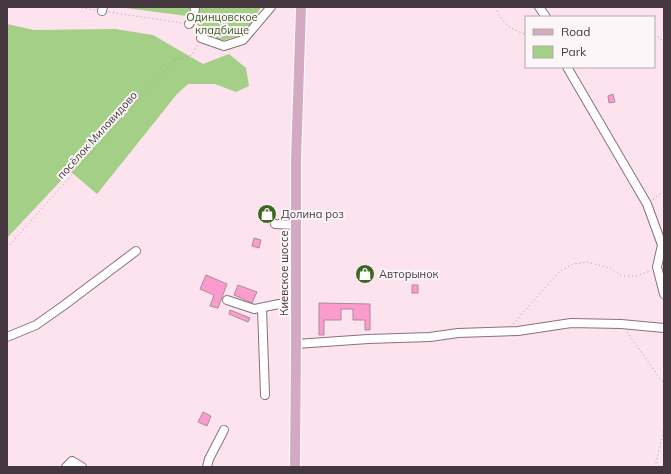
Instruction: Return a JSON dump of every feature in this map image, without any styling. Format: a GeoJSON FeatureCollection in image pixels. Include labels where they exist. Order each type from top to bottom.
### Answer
{"type":"FeatureCollection","features":[{"type":"Feature","properties":{"kind":"main road","name":"Киевское шоссе"},"geometry":{"type":"LineString","coordinates":[[294,467],[297,144],[301,7]]}},
{"type":"Feature","properties":{"kind":"street"},"geometry":{"type":"LineString","coordinates":[[189,24],[194,16],[195,7]]}},
{"type":"Feature","properties":{"kind":"street"},"geometry":{"type":"LineString","coordinates":[[201,38],[224,46],[243,40],[271,7]]}},
{"type":"Feature","properties":{"kind":"street"},"geometry":{"type":"LineString","coordinates":[[539,7],[545,16]]}},
{"type":"Feature","properties":{"kind":"street"},"geometry":{"type":"LineString","coordinates":[[568,68],[647,204],[662,245],[657,268],[664,294]]}},
{"type":"Feature","properties":{"kind":"street"},"geometry":{"type":"LineString","coordinates":[[275,224],[296,225]]}},
{"type":"Feature","properties":{"kind":"street"},"geometry":{"type":"LineString","coordinates":[[7,337],[36,325],[136,251]]}},
{"type":"Feature","properties":{"kind":"street"},"geometry":{"type":"LineString","coordinates":[[227,300],[254,309],[279,304],[296,304]]}},
{"type":"Feature","properties":{"kind":"street"},"geometry":{"type":"LineString","coordinates":[[262,308],[265,395]]}},
{"type":"Feature","properties":{"kind":"street"},"geometry":{"type":"LineString","coordinates":[[296,344],[368,339],[430,337],[458,333],[518,331],[571,323],[621,324],[664,328]]}},
{"type":"Feature","properties":{"kind":"street"},"geometry":{"type":"LineString","coordinates":[[207,467],[209,459],[224,430]]}},
{"type":"Feature","properties":{"kind":"street"},"geometry":{"type":"LineString","coordinates":[[66,467],[72,461],[82,467]]}},
{"type":"Feature","properties":{"kind":"path"},"geometry":{"type":"LineString","coordinates":[[78,7],[103,9],[189,24]]}},
{"type":"Feature","properties":{"kind":"path"},"geometry":{"type":"LineString","coordinates":[[495,7],[501,19],[510,28],[525,35]]}},
{"type":"Feature","properties":{"kind":"path"},"geometry":{"type":"LineString","coordinates":[[655,36],[659,37],[664,44]]}},
{"type":"Feature","properties":{"kind":"path","name":"посёлок Миловидово"},"geometry":{"type":"LineString","coordinates":[[7,248],[174,60],[192,54],[201,38]]}},
{"type":"Feature","properties":{"kind":"path"},"geometry":{"type":"LineString","coordinates":[[647,204],[664,191]]}},
{"type":"Feature","properties":{"kind":"path"},"geometry":{"type":"LineString","coordinates":[[504,332],[515,322],[560,272],[573,264],[588,262],[610,268],[622,276],[636,276],[657,268]]}},
{"type":"Feature","properties":{"kind":"path"},"geometry":{"type":"LineString","coordinates":[[621,324],[664,384]]}},
{"type":"Feature","properties":{"kind":"path"},"geometry":{"type":"LineString","coordinates":[[655,467],[664,422]]}},
{"type":"Feature","properties":{"kind":"green space","name":"Одинцовское кладбище"},"geometry":{"type":"Polygon","coordinates":[[[118,7],[261,7],[250,25],[239,36],[221,41],[206,37],[196,23],[187,16],[118,7]]]}},
{"type":"Feature","properties":{"kind":"green space"},"geometry":{"type":"Polygon","coordinates":[[[7,24],[34,30],[115,29],[153,35],[203,64],[229,54],[246,68],[249,86],[236,92],[215,84],[188,84],[177,94],[97,194],[70,171],[7,238],[7,24]]]}},
{"type":"Feature","properties":{"kind":"building"},"geometry":{"type":"Polygon","coordinates":[[[613,94],[615,102],[609,103],[608,96],[613,94]]]}},
{"type":"Feature","properties":{"kind":"building","name":"Долина роз"},"geometry":{"type":"Polygon","coordinates":[[[265,209],[271,210],[269,220],[263,218],[265,209]]]}},
{"type":"Feature","properties":{"kind":"building"},"geometry":{"type":"Polygon","coordinates":[[[254,238],[261,240],[259,248],[252,246],[254,238]]]}},
{"type":"Feature","properties":{"kind":"building"},"geometry":{"type":"Polygon","coordinates":[[[206,275],[227,284],[218,308],[210,306],[214,295],[200,289],[206,275]]]}},
{"type":"Feature","properties":{"kind":"building"},"geometry":{"type":"Polygon","coordinates":[[[238,285],[257,292],[252,303],[234,295],[238,285]]]}},
{"type":"Feature","properties":{"kind":"building"},"geometry":{"type":"Polygon","coordinates":[[[412,285],[418,285],[418,293],[412,293],[412,285]]]}},
{"type":"Feature","properties":{"kind":"building"},"geometry":{"type":"Polygon","coordinates":[[[319,303],[370,304],[370,330],[365,330],[365,320],[353,320],[353,309],[341,309],[341,320],[324,320],[324,335],[319,335],[319,303]]]}},
{"type":"Feature","properties":{"kind":"building"},"geometry":{"type":"Polygon","coordinates":[[[230,310],[250,318],[248,322],[229,314],[230,310]]]}},
{"type":"Feature","properties":{"kind":"building"},"geometry":{"type":"Polygon","coordinates":[[[203,412],[211,416],[207,426],[198,422],[203,412]]]}},
{"type":"Feature","properties":{"kind":"place","name":"Долина роз"},"geometry":{"type":"Point","coordinates":[267,214]}},
{"type":"Feature","properties":{"kind":"place","name":"Авторынок"},"geometry":{"type":"Point","coordinates":[365,274]}}]}
